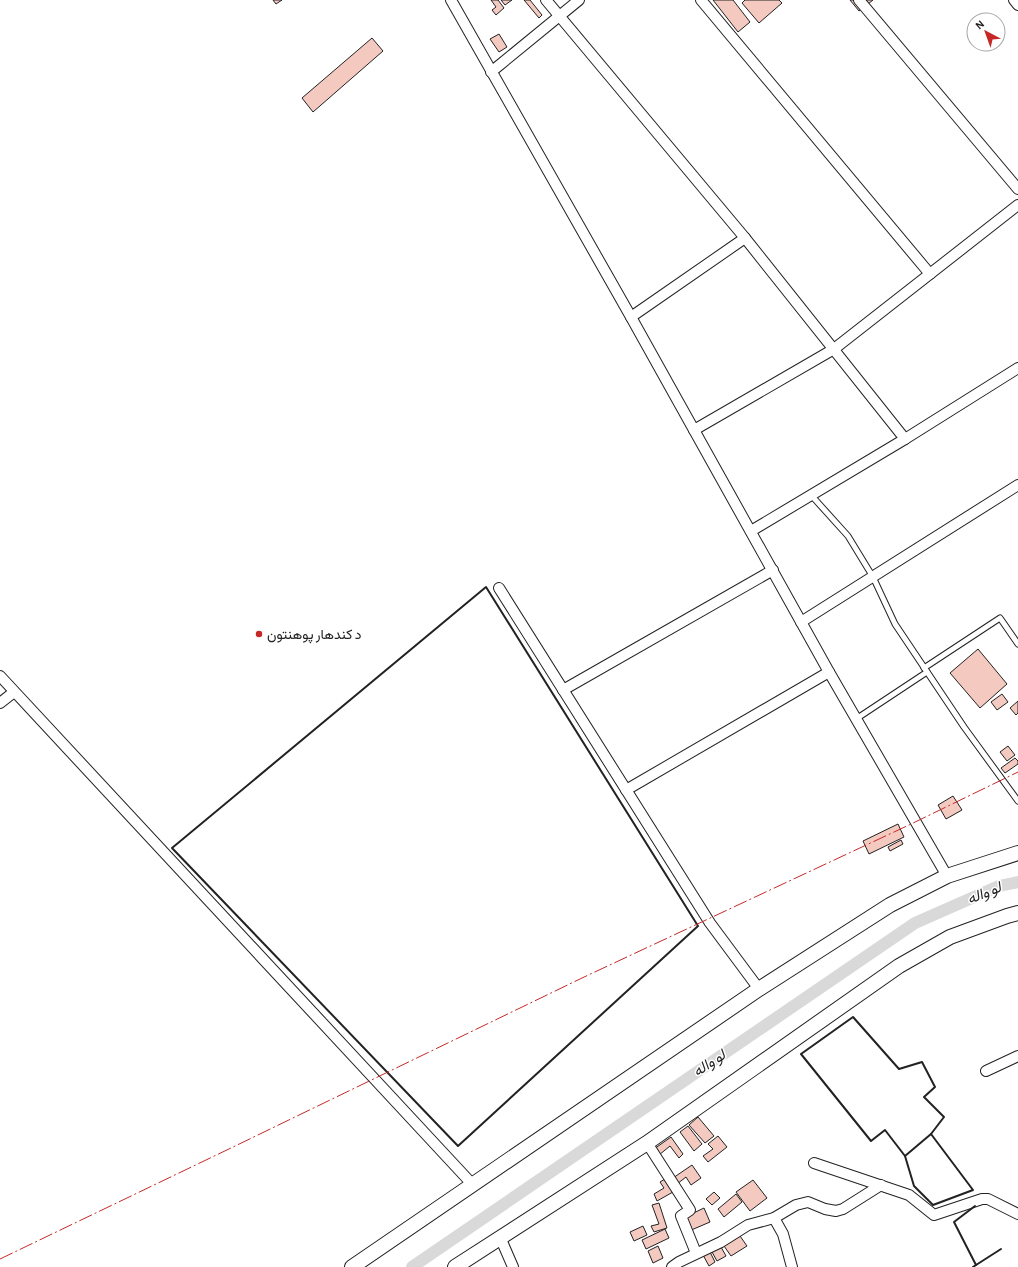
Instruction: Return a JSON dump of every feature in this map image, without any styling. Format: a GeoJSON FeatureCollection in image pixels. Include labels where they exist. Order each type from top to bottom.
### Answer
{"type":"FeatureCollection","features":[{"type":"Feature","properties":{"kind":"street"},"geometry":{"type":"LineString","coordinates":[[451,0],[631,317],[829,672],[947,876]]}},
{"type":"Feature","properties":{"kind":"street"},"geometry":{"type":"LineString","coordinates":[[546,0],[745,238],[905,439]]}},
{"type":"Feature","properties":{"kind":"street"},"geometry":{"type":"LineString","coordinates":[[491,72],[579,0]]}},
{"type":"Feature","properties":{"kind":"street"},"geometry":{"type":"LineString","coordinates":[[701,0],[930,274]]}},
{"type":"Feature","properties":{"kind":"street"},"geometry":{"type":"LineString","coordinates":[[858,0],[1018,189]]}},
{"type":"Feature","properties":{"kind":"street"},"geometry":{"type":"LineString","coordinates":[[1014,0],[1018,5]]}},
{"type":"Feature","properties":{"kind":"street"},"geometry":{"type":"LineString","coordinates":[[694,430],[834,349],[1018,205]]}},
{"type":"Feature","properties":{"kind":"street"},"geometry":{"type":"LineString","coordinates":[[631,317],[745,238]]}},
{"type":"Feature","properties":{"kind":"street"},"geometry":{"type":"LineString","coordinates":[[751,531],[905,439],[1018,368]]}},
{"type":"Feature","properties":{"kind":"street"},"geometry":{"type":"LineString","coordinates":[[801,622],[1018,485]]}},
{"type":"Feature","properties":{"kind":"street"},"geometry":{"type":"LineString","coordinates":[[563,690],[773,570]]}},
{"type":"Feature","properties":{"kind":"street"},"geometry":{"type":"LineString","coordinates":[[499,588],[710,923],[758,989]]}},
{"type":"Feature","properties":{"kind":"street"},"geometry":{"type":"LineString","coordinates":[[626,790],[829,672]]}},
{"type":"Feature","properties":{"kind":"street"},"geometry":{"type":"LineString","coordinates":[[0,676],[473,1185]]}},
{"type":"Feature","properties":{"kind":"street"},"geometry":{"type":"LineString","coordinates":[[0,704],[14,692]]}},
{"type":"Feature","properties":{"kind":"street"},"geometry":{"type":"LineString","coordinates":[[352,1267],[758,989],[890,905],[947,876],[1018,853]]}},
{"type":"Feature","properties":{"kind":"street"},"geometry":{"type":"LineString","coordinates":[[459,1266],[500,1237],[647,1143],[899,966],[950,937],[1018,913]]}},
{"type":"Feature","properties":{"kind":"street"},"geometry":{"type":"LineString","coordinates":[[986,1071],[1018,1056]]}},
{"type":"Feature","properties":{"kind":"street"},"geometry":{"type":"LineString","coordinates":[[647,1143],[690,1210],[681,1216],[696,1253]]}},
{"type":"Feature","properties":{"kind":"street"},"geometry":{"type":"LineString","coordinates":[[814,1163],[909,1195],[934,1216],[982,1199],[988,1199],[1018,1214]]}},
{"type":"Feature","properties":{"kind":"street"},"geometry":{"type":"LineString","coordinates":[[672,1267],[696,1253],[721,1242],[748,1225],[774,1218],[796,1205],[808,1202],[825,1209],[836,1211],[843,1209],[881,1185]]}},
{"type":"Feature","properties":{"kind":"street"},"geometry":{"type":"LineString","coordinates":[[774,1218],[783,1234],[792,1267]]}},
{"type":"Feature","properties":{"kind":"street"},"geometry":{"type":"LineString","coordinates":[[500,1237],[513,1267]]}},
{"type":"Feature","properties":{"kind":"lane"},"geometry":{"type":"LineString","coordinates":[[811,495],[848,536],[873,577],[895,624],[964,727],[1018,801]]}},
{"type":"Feature","properties":{"kind":"lane"},"geometry":{"type":"LineString","coordinates":[[856,719],[1000,618],[1018,644]]}},
{"type":"Feature","properties":{"kind":"building"},"geometry":{"type":"Polygon","coordinates":[[[273,0],[282,0],[276,4],[273,0]]]}},
{"type":"Feature","properties":{"kind":"building"},"geometry":{"type":"Polygon","coordinates":[[[491,0],[498,0],[504,8],[496,15],[492,10],[496,7],[491,0]]]}},
{"type":"Feature","properties":{"kind":"building"},"geometry":{"type":"Polygon","coordinates":[[[501,0],[512,0],[505,5],[501,0]]]}},
{"type":"Feature","properties":{"kind":"building"},"geometry":{"type":"Polygon","coordinates":[[[524,0],[530,0],[542,15],[539,18],[524,0]]]}},
{"type":"Feature","properties":{"kind":"building"},"geometry":{"type":"Polygon","coordinates":[[[713,0],[733,0],[750,22],[738,32],[713,0]]]}},
{"type":"Feature","properties":{"kind":"building"},"geometry":{"type":"Polygon","coordinates":[[[745,0],[779,0],[782,3],[759,23],[742,3],[745,0]]]}},
{"type":"Feature","properties":{"kind":"building"},"geometry":{"type":"Polygon","coordinates":[[[850,0],[873,0],[859,11],[850,0]]]}},
{"type":"Feature","properties":{"kind":"building"},"geometry":{"type":"Polygon","coordinates":[[[499,34],[507,47],[499,52],[490,39],[499,34]]]}},
{"type":"Feature","properties":{"kind":"building"},"geometry":{"type":"Polygon","coordinates":[[[372,38],[383,51],[313,112],[302,98],[372,38]]]}},
{"type":"Feature","properties":{"kind":"building"},"geometry":{"type":"Polygon","coordinates":[[[978,649],[1007,684],[980,708],[950,673],[978,649]]]}},
{"type":"Feature","properties":{"kind":"building"},"geometry":{"type":"Polygon","coordinates":[[[1002,694],[1008,702],[997,710],[991,702],[1002,694]]]}},
{"type":"Feature","properties":{"kind":"building"},"geometry":{"type":"Polygon","coordinates":[[[1018,701],[1018,713],[1016,715],[1010,708],[1018,701]]]}},
{"type":"Feature","properties":{"kind":"building"},"geometry":{"type":"Polygon","coordinates":[[[1008,746],[1015,755],[1007,761],[1000,752],[1008,746]]]}},
{"type":"Feature","properties":{"kind":"building"},"geometry":{"type":"Polygon","coordinates":[[[1015,758],[1018,761],[1018,764],[1005,773],[1001,768],[1015,758]]]}},
{"type":"Feature","properties":{"kind":"building"},"geometry":{"type":"Polygon","coordinates":[[[953,796],[962,810],[946,819],[938,805],[953,796]]]}},
{"type":"Feature","properties":{"kind":"building"},"geometry":{"type":"Polygon","coordinates":[[[898,824],[904,837],[869,854],[863,841],[898,824]]]}},
{"type":"Feature","properties":{"kind":"building"},"geometry":{"type":"Polygon","coordinates":[[[901,840],[903,844],[890,851],[888,847],[901,840]]]}},
{"type":"Feature","properties":{"kind":"building"},"geometry":{"type":"Polygon","coordinates":[[[698,1117],[714,1136],[705,1143],[689,1125],[698,1117]]]}},
{"type":"Feature","properties":{"kind":"building"},"geometry":{"type":"Polygon","coordinates":[[[688,1126],[702,1144],[694,1151],[680,1132],[688,1126]]]}},
{"type":"Feature","properties":{"kind":"building"},"geometry":{"type":"Polygon","coordinates":[[[718,1136],[727,1147],[708,1162],[703,1156],[713,1149],[708,1144],[718,1136]]]}},
{"type":"Feature","properties":{"kind":"building"},"geometry":{"type":"Polygon","coordinates":[[[671,1137],[683,1154],[679,1158],[670,1146],[659,1155],[654,1149],[671,1137]]]}},
{"type":"Feature","properties":{"kind":"building"},"geometry":{"type":"Polygon","coordinates":[[[692,1165],[701,1178],[691,1185],[686,1177],[677,1184],[673,1178],[692,1165]]]}},
{"type":"Feature","properties":{"kind":"building"},"geometry":{"type":"Polygon","coordinates":[[[665,1179],[673,1192],[657,1201],[654,1194],[664,1188],[660,1182],[665,1179]]]}},
{"type":"Feature","properties":{"kind":"building"},"geometry":{"type":"Polygon","coordinates":[[[753,1180],[767,1198],[750,1211],[736,1192],[753,1180]]]}},
{"type":"Feature","properties":{"kind":"building"},"geometry":{"type":"Polygon","coordinates":[[[714,1192],[720,1198],[712,1205],[706,1199],[714,1192]]]}},
{"type":"Feature","properties":{"kind":"building"},"geometry":{"type":"Polygon","coordinates":[[[736,1194],[742,1202],[724,1217],[718,1209],[736,1194]]]}},
{"type":"Feature","properties":{"kind":"building"},"geometry":{"type":"Polygon","coordinates":[[[659,1203],[667,1228],[654,1232],[651,1226],[659,1224],[652,1205],[659,1203]]]}},
{"type":"Feature","properties":{"kind":"building"},"geometry":{"type":"Polygon","coordinates":[[[704,1208],[710,1222],[689,1231],[683,1218],[704,1208]]]}},
{"type":"Feature","properties":{"kind":"building"},"geometry":{"type":"Polygon","coordinates":[[[643,1226],[647,1235],[634,1241],[630,1232],[643,1226]]]}},
{"type":"Feature","properties":{"kind":"building"},"geometry":{"type":"Polygon","coordinates":[[[665,1229],[669,1238],[646,1249],[642,1240],[665,1229]]]}},
{"type":"Feature","properties":{"kind":"building"},"geometry":{"type":"Polygon","coordinates":[[[740,1236],[747,1246],[731,1256],[724,1246],[740,1236]]]}},
{"type":"Feature","properties":{"kind":"building"},"geometry":{"type":"Polygon","coordinates":[[[658,1246],[663,1258],[653,1263],[648,1251],[658,1246]]]}},
{"type":"Feature","properties":{"kind":"building"},"geometry":{"type":"Polygon","coordinates":[[[721,1247],[726,1256],[717,1261],[712,1252],[721,1247]]]}},
{"type":"Feature","properties":{"kind":"building"},"geometry":{"type":"Polygon","coordinates":[[[710,1252],[715,1262],[709,1266],[703,1255],[710,1252]]]}},
{"type":"Feature","properties":{"kind":"waterway","name":"لو واله"},"geometry":{"type":"LineString","coordinates":[[412,1267],[915,923],[999,886],[1018,882]]}},
{"type":"Feature","properties":{"kind":"wall"},"geometry":{"type":"LineString","coordinates":[[486,587],[698,926],[458,1146],[172,848],[486,587]]}},
{"type":"Feature","properties":{"kind":"wall"},"geometry":{"type":"LineString","coordinates":[[853,1017],[899,1069],[922,1062],[935,1087],[924,1097],[944,1117],[931,1134],[905,1156],[885,1130],[871,1141],[801,1054],[853,1017]]}},
{"type":"Feature","properties":{"kind":"wall"},"geometry":{"type":"LineString","coordinates":[[905,1156],[914,1186],[933,1205],[973,1190],[931,1134],[973,1190]]}},
{"type":"Feature","properties":{"kind":"wall"},"geometry":{"type":"LineString","coordinates":[[975,1206],[954,1222],[976,1265],[1001,1249]]}},
{"type":"Feature","properties":{"kind":"power"},"geometry":{"type":"LineString","coordinates":[[0,1259],[582,978],[909,825],[1018,772]]}},
{"type":"Feature","properties":{"kind":"place","name":"د کندهار پوهنتون"},"geometry":{"type":"Point","coordinates":[259,634]}}]}
